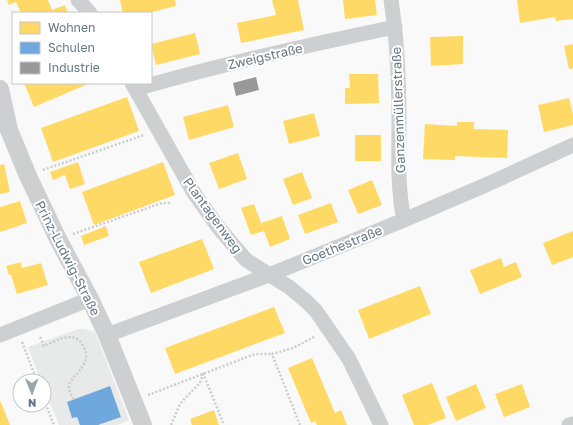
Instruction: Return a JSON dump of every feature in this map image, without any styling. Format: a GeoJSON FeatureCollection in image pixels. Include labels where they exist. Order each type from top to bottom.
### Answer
{"type":"FeatureCollection","features":[{"type":"Feature","properties":{"kind":"street"},"geometry":{"type":"LineString","coordinates":[[78,0],[89,12]]}},
{"type":"Feature","properties":{"kind":"street","name":"Ganzenmüllerstraße"},"geometry":{"type":"LineString","coordinates":[[391,0],[395,27],[399,108],[401,208],[404,220]]}},
{"type":"Feature","properties":{"kind":"street","name":"Zweigstraße"},"geometry":{"type":"LineString","coordinates":[[152,82],[395,27]]}},
{"type":"Feature","properties":{"kind":"street","name":"Plantagenweg"},"geometry":{"type":"LineString","coordinates":[[134,86],[194,192],[218,226],[246,260],[289,287],[316,311],[349,359],[381,425]]}},
{"type":"Feature","properties":{"kind":"street","name":"Prinz-Ludwig-Straße"},"geometry":{"type":"LineString","coordinates":[[0,89],[9,130],[28,176],[107,335],[143,425]]}},
{"type":"Feature","properties":{"kind":"street","name":"Goethestraße"},"geometry":{"type":"LineString","coordinates":[[107,335],[269,275],[404,220],[573,145]]}},
{"type":"Feature","properties":{"kind":"street"},"geometry":{"type":"LineString","coordinates":[[0,336],[90,299]]}},
{"type":"Feature","properties":{"kind":"street"},"geometry":{"type":"LineString","coordinates":[[569,425],[573,424]]}},
{"type":"Feature","properties":{"kind":"path"},"geometry":{"type":"LineString","coordinates":[[47,168],[143,135]]}},
{"type":"Feature","properties":{"kind":"path"},"geometry":{"type":"LineString","coordinates":[[77,233],[162,203],[172,203]]}},
{"type":"Feature","properties":{"kind":"path"},"geometry":{"type":"LineString","coordinates":[[16,329],[34,373]]}},
{"type":"Feature","properties":{"kind":"path"},"geometry":{"type":"LineString","coordinates":[[144,396],[256,354],[272,354],[293,348],[322,332]]}},
{"type":"Feature","properties":{"kind":"path"},"geometry":{"type":"LineString","coordinates":[[40,337],[44,346],[71,336],[80,342],[84,348],[86,354],[84,365],[70,382],[69,390],[73,399]]}},
{"type":"Feature","properties":{"kind":"path"},"geometry":{"type":"LineString","coordinates":[[272,354],[300,425]]}},
{"type":"Feature","properties":{"kind":"path"},"geometry":{"type":"LineString","coordinates":[[171,425],[180,404],[200,383],[203,373]]}},
{"type":"Feature","properties":{"kind":"path"},"geometry":{"type":"LineString","coordinates":[[203,373],[224,425]]}},
{"type":"Feature","properties":{"kind":"path"},"geometry":{"type":"LineString","coordinates":[[49,413],[54,425]]}},
{"type":"Feature","properties":{"kind":"shaded area"},"geometry":{"type":"Polygon","coordinates":[[[78,329],[95,332],[129,420],[117,425],[59,425],[52,408],[52,373],[38,373],[28,347],[78,329]]]}},
{"type":"Feature","properties":{"kind":"building: Wohnen"},"geometry":{"type":"Polygon","coordinates":[[[7,0],[48,0],[52,10],[65,5],[68,12],[21,12],[16,2],[9,5],[7,0]]]}},
{"type":"Feature","properties":{"kind":"building: Wohnen"},"geometry":{"type":"Polygon","coordinates":[[[120,0],[175,0],[176,6],[152,12],[123,12],[120,0]]]}},
{"type":"Feature","properties":{"kind":"building: Wohnen"},"geometry":{"type":"Polygon","coordinates":[[[272,0],[298,0],[304,30],[241,43],[237,23],[276,15],[272,0]]]}},
{"type":"Feature","properties":{"kind":"building: Wohnen"},"geometry":{"type":"Polygon","coordinates":[[[343,0],[375,0],[377,15],[345,19],[343,0]]]}},
{"type":"Feature","properties":{"kind":"building: Wohnen"},"geometry":{"type":"Polygon","coordinates":[[[517,0],[573,0],[573,19],[556,21],[555,17],[520,23],[517,0]]]}},
{"type":"Feature","properties":{"kind":"building: Wohnen"},"geometry":{"type":"Polygon","coordinates":[[[195,33],[200,54],[156,65],[152,44],[195,33]]]}},
{"type":"Feature","properties":{"kind":"building: Wohnen"},"geometry":{"type":"Polygon","coordinates":[[[463,36],[463,64],[431,66],[430,37],[463,36]]]}},
{"type":"Feature","properties":{"kind":"building: Wohnen"},"geometry":{"type":"Polygon","coordinates":[[[573,44],[573,68],[569,69],[564,46],[573,44]]]}},
{"type":"Feature","properties":{"kind":"building: Wohnen"},"geometry":{"type":"Polygon","coordinates":[[[349,74],[378,74],[379,103],[345,104],[345,88],[350,88],[349,74]]]}},
{"type":"Feature","properties":{"kind":"building: Wohnen"},"geometry":{"type":"Polygon","coordinates":[[[24,84],[88,84],[34,107],[24,84]]]}},
{"type":"Feature","properties":{"kind":"building: Wohnen"},"geometry":{"type":"Polygon","coordinates":[[[127,97],[139,131],[53,162],[41,128],[127,97]]]}},
{"type":"Feature","properties":{"kind":"building: Wohnen"},"geometry":{"type":"Polygon","coordinates":[[[569,98],[573,114],[573,125],[544,132],[538,105],[569,98]]]}},
{"type":"Feature","properties":{"kind":"building: Wohnen"},"geometry":{"type":"Polygon","coordinates":[[[228,105],[234,127],[189,140],[183,117],[228,105]]]}},
{"type":"Feature","properties":{"kind":"building: Wohnen"},"geometry":{"type":"Polygon","coordinates":[[[314,113],[320,136],[289,144],[283,121],[314,113]]]}},
{"type":"Feature","properties":{"kind":"building: Wohnen"},"geometry":{"type":"Polygon","coordinates":[[[457,122],[474,122],[474,129],[508,130],[507,158],[455,156],[455,160],[423,159],[425,124],[457,126],[457,122]]]}},
{"type":"Feature","properties":{"kind":"building: Wohnen"},"geometry":{"type":"Polygon","coordinates":[[[355,135],[381,135],[381,161],[355,161],[355,135]]]}},
{"type":"Feature","properties":{"kind":"building: Wohnen"},"geometry":{"type":"Polygon","coordinates":[[[238,153],[247,179],[219,189],[209,163],[238,153]]]}},
{"type":"Feature","properties":{"kind":"building: Wohnen"},"geometry":{"type":"Polygon","coordinates":[[[78,162],[85,184],[70,189],[65,175],[53,180],[50,172],[78,162]]]}},
{"type":"Feature","properties":{"kind":"building: Wohnen"},"geometry":{"type":"Polygon","coordinates":[[[163,162],[175,195],[94,225],[82,192],[163,162]]]}},
{"type":"Feature","properties":{"kind":"building: Wohnen"},"geometry":{"type":"Polygon","coordinates":[[[4,164],[10,192],[0,194],[0,165],[4,164]]]}},
{"type":"Feature","properties":{"kind":"building: Wohnen"},"geometry":{"type":"Polygon","coordinates":[[[302,172],[312,198],[293,205],[283,179],[302,172]]]}},
{"type":"Feature","properties":{"kind":"building: Wohnen"},"geometry":{"type":"Polygon","coordinates":[[[372,180],[382,205],[358,214],[348,190],[372,180]]]}},
{"type":"Feature","properties":{"kind":"building: Wohnen"},"geometry":{"type":"Polygon","coordinates":[[[20,201],[27,223],[0,232],[0,207],[20,201]]]}},
{"type":"Feature","properties":{"kind":"building: Wohnen"},"geometry":{"type":"Polygon","coordinates":[[[331,203],[338,222],[305,234],[298,215],[331,203]]]}},
{"type":"Feature","properties":{"kind":"building: Wohnen"},"geometry":{"type":"Polygon","coordinates":[[[254,204],[261,223],[282,216],[290,239],[270,247],[264,231],[251,235],[241,208],[254,204]]]}},
{"type":"Feature","properties":{"kind":"building: Wohnen"},"geometry":{"type":"Polygon","coordinates":[[[106,226],[109,236],[84,245],[81,236],[106,226]]]}},
{"type":"Feature","properties":{"kind":"building: Wohnen"},"geometry":{"type":"Polygon","coordinates":[[[573,231],[573,257],[552,265],[543,243],[573,231]]]}},
{"type":"Feature","properties":{"kind":"building: Wohnen"},"geometry":{"type":"Polygon","coordinates":[[[202,239],[214,269],[151,293],[139,262],[202,239]]]}},
{"type":"Feature","properties":{"kind":"building: Wohnen"},"geometry":{"type":"Polygon","coordinates":[[[501,258],[504,267],[516,262],[522,277],[480,294],[470,270],[501,258]]]}},
{"type":"Feature","properties":{"kind":"building: Wohnen"},"geometry":{"type":"Polygon","coordinates":[[[21,262],[22,268],[41,263],[48,285],[17,294],[11,275],[9,275],[6,266],[21,262]]]}},
{"type":"Feature","properties":{"kind":"building: Wohnen"},"geometry":{"type":"Polygon","coordinates":[[[420,286],[431,314],[369,339],[358,310],[420,286]]]}},
{"type":"Feature","properties":{"kind":"building: Wohnen"},"geometry":{"type":"Polygon","coordinates":[[[274,307],[285,333],[175,374],[165,348],[274,307]]]}},
{"type":"Feature","properties":{"kind":"building: Wohnen"},"geometry":{"type":"Polygon","coordinates":[[[312,358],[335,413],[341,410],[347,425],[317,425],[315,421],[311,423],[288,368],[312,358]]]}},
{"type":"Feature","properties":{"kind":"building: Wohnen"},"geometry":{"type":"Polygon","coordinates":[[[432,383],[446,418],[428,425],[414,425],[402,395],[432,383]]]}},
{"type":"Feature","properties":{"kind":"building: Wohnen"},"geometry":{"type":"Polygon","coordinates":[[[476,384],[486,408],[456,421],[446,397],[476,384]]]}},
{"type":"Feature","properties":{"kind":"building: Wohnen"},"geometry":{"type":"Polygon","coordinates":[[[522,384],[530,407],[504,417],[495,394],[522,384]]]}},
{"type":"Feature","properties":{"kind":"building: Wohnen"},"geometry":{"type":"Polygon","coordinates":[[[0,400],[10,425],[0,425],[0,400]]]}},
{"type":"Feature","properties":{"kind":"building: Wohnen"},"geometry":{"type":"Polygon","coordinates":[[[214,410],[219,425],[192,425],[190,419],[214,410]]]}},
{"type":"Feature","properties":{"kind":"building: Schulen"},"geometry":{"type":"Polygon","coordinates":[[[110,386],[121,417],[98,425],[80,425],[77,417],[72,418],[67,402],[110,386]]]}},
{"type":"Feature","properties":{"kind":"building: Industrie"},"geometry":{"type":"Polygon","coordinates":[[[256,77],[259,90],[236,96],[233,83],[256,77]]]}}]}
